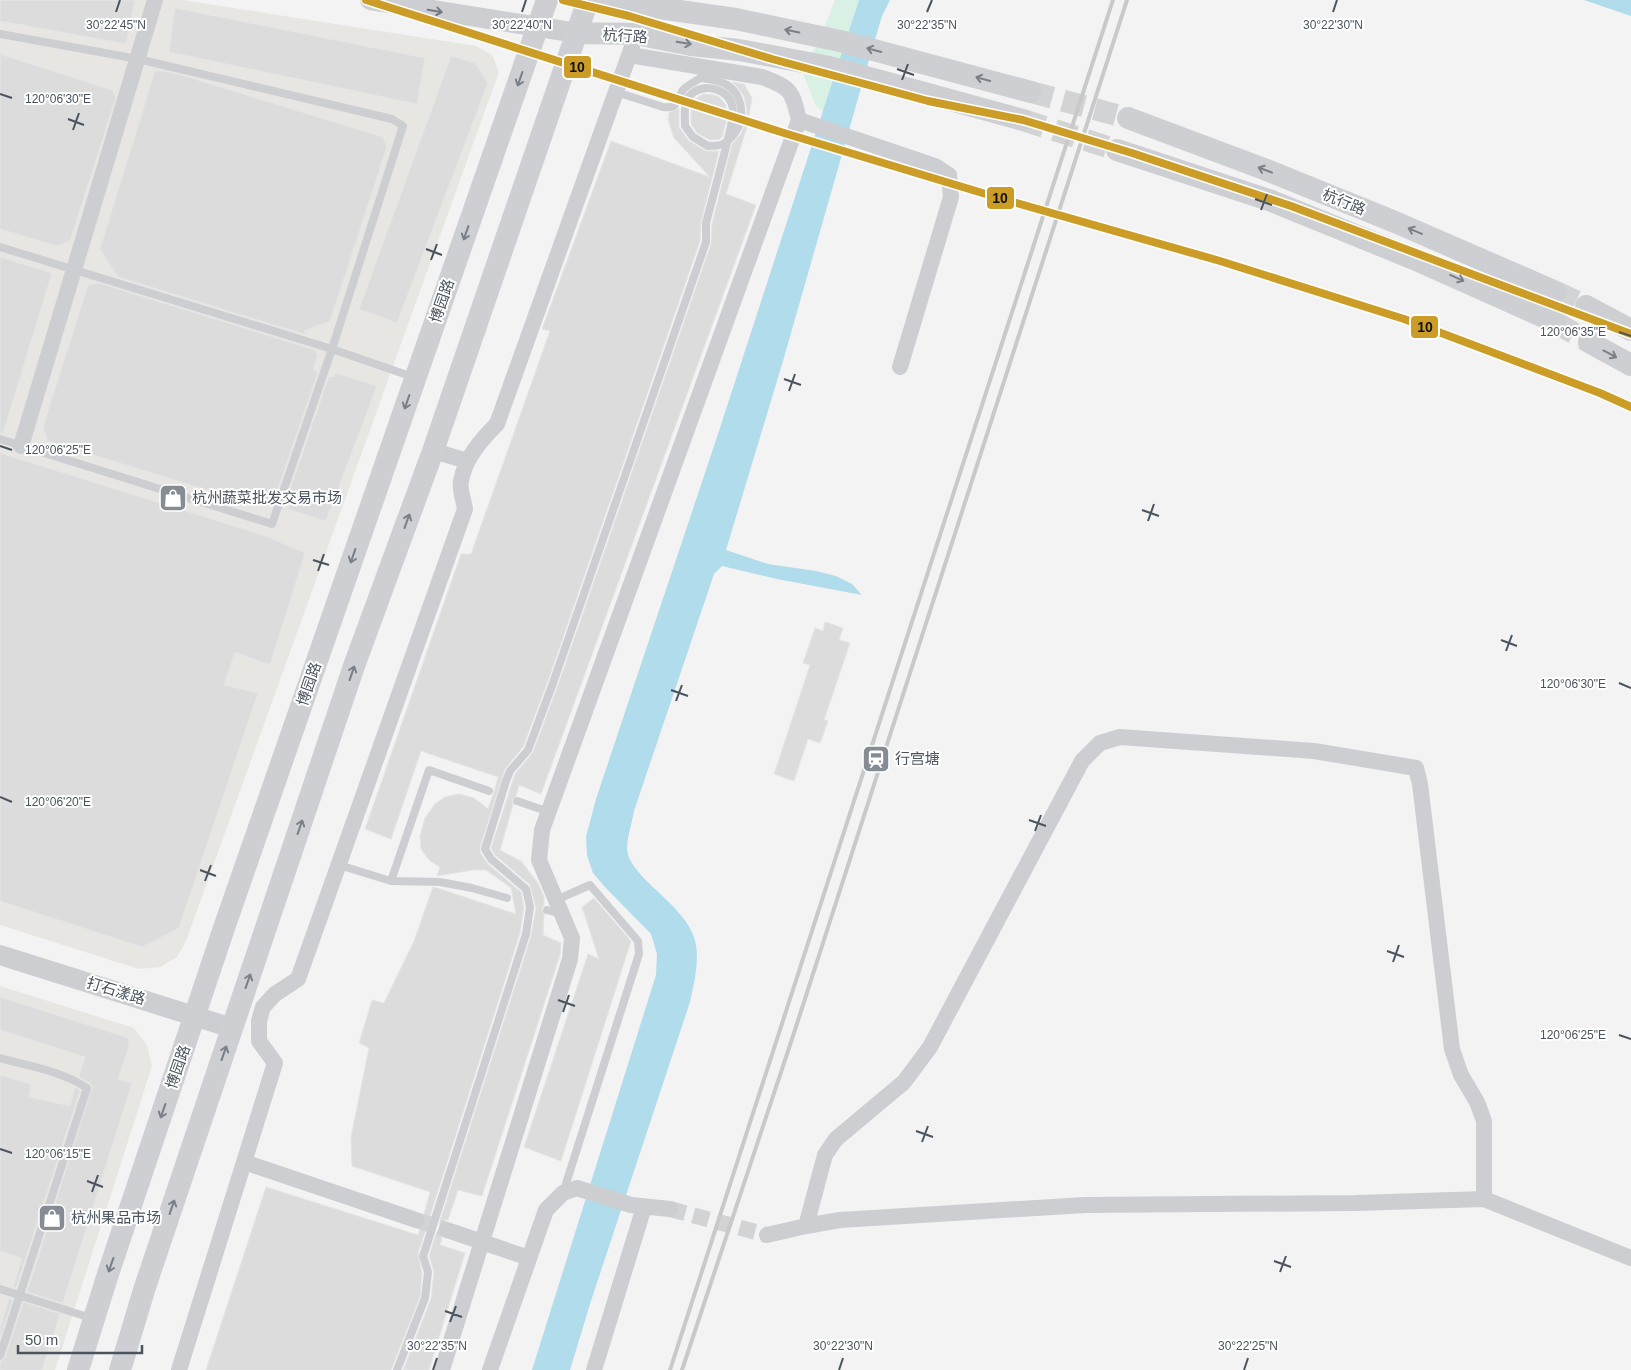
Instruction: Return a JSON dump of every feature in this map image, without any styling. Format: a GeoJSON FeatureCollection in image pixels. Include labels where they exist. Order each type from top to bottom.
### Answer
{"type":"FeatureCollection","features":[{"type":"Feature","properties":{"kind":"main road","name":"博园路"},"geometry":{"type":"LineString","coordinates":[[78,1370],[195,1015],[547,0]]}},
{"type":"Feature","properties":{"kind":"main road"},"geometry":{"type":"LineString","coordinates":[[120,1370],[145,1287],[354,666],[433,451],[588,0]]}},
{"type":"Feature","properties":{"kind":"main road","name":"杭行路"},"geometry":{"type":"LineString","coordinates":[[603,0],[736,19],[840,41],[1030,92]]}},
{"type":"Feature","properties":{"kind":"main road","name":"杭行路"},"geometry":{"type":"LineString","coordinates":[[578,33],[633,45],[691,44],[739,50],[830,67],[1023,120]]}},
{"type":"Feature","properties":{"kind":"main road","name":"杭行路"},"geometry":{"type":"LineString","coordinates":[[1128,118],[1395,222],[1556,292]]}},
{"type":"Feature","properties":{"kind":"main road","name":"杭行路"},"geometry":{"type":"LineString","coordinates":[[1117,150],[1269,200],[1414,259],[1555,322]]}},
{"type":"Feature","properties":{"kind":"main road"},"geometry":{"type":"LineString","coordinates":[[1586,306],[1631,330]]}},
{"type":"Feature","properties":{"kind":"main road"},"geometry":{"type":"LineString","coordinates":[[1589,342],[1631,365]]}},
{"type":"Feature","properties":{"kind":"street"},"geometry":{"type":"LineString","coordinates":[[21,446],[155,0]]}},
{"type":"Feature","properties":{"kind":"street"},"geometry":{"type":"LineString","coordinates":[[370,0],[578,33]]}},
{"type":"Feature","properties":{"kind":"street"},"geometry":{"type":"LineString","coordinates":[[179,1370],[275,1063],[259,1041],[259,1021],[263,1007],[275,994],[298,979],[465,509],[460,482],[478,443],[497,424],[633,45],[762,77],[782,84],[794,97],[807,122],[935,166],[949,175],[951,197],[900,367]]}},
{"type":"Feature","properties":{"kind":"street"},"geometry":{"type":"LineString","coordinates":[[442,1370],[570,960],[572,938],[555,908],[539,860],[542,830],[807,122]]}},
{"type":"Feature","properties":{"kind":"street"},"geometry":{"type":"LineString","coordinates":[[433,451],[468,462]]}},
{"type":"Feature","properties":{"kind":"street"},"geometry":{"type":"LineString","coordinates":[[806,1226],[825,1155],[836,1139],[904,1082],[930,1047],[1082,760],[1100,743],[1120,737],[1314,751],[1416,768],[1420,784],[1452,1049],[1461,1075],[1477,1102],[1484,1121],[1484,1199]]}},
{"type":"Feature","properties":{"kind":"street","name":"打石漾路"},"geometry":{"type":"LineString","coordinates":[[0,955],[232,1028]]}},
{"type":"Feature","properties":{"kind":"street"},"geometry":{"type":"LineString","coordinates":[[240,1006],[263,1007]]}},
{"type":"Feature","properties":{"kind":"street"},"geometry":{"type":"LineString","coordinates":[[244,1162],[416,1220]]}},
{"type":"Feature","properties":{"kind":"street"},"geometry":{"type":"LineString","coordinates":[[490,1370],[546,1210],[570,1190],[638,1206],[670,1209]]}},
{"type":"Feature","properties":{"kind":"street"},"geometry":{"type":"LineString","coordinates":[[767,1235],[840,1220],[1085,1205],[1356,1203],[1484,1199],[1631,1258]]}},
{"type":"Feature","properties":{"kind":"street"},"geometry":{"type":"LineString","coordinates":[[594,1370],[638,1206]]}},
{"type":"Feature","properties":{"kind":"street"},"geometry":{"type":"LineString","coordinates":[[447,1230],[529,1258]]}},
{"type":"Feature","properties":{"kind":"lane"},"geometry":{"type":"LineString","coordinates":[[0,34],[138,59],[392,119],[403,126],[332,349],[272,524],[0,439]]}},
{"type":"Feature","properties":{"kind":"lane"},"geometry":{"type":"LineString","coordinates":[[397,1370],[424,1298],[428,1272],[423,1256],[526,934],[530,907],[526,889],[492,859],[485,849],[510,771],[528,750],[560,664],[706,242],[706,223],[724,155],[731,126],[733,116],[731,101],[722,90],[708,88],[696,90],[687,100],[685,126],[693,137],[708,146],[723,144],[734,133],[740,121],[742,104],[736,94],[726,84],[713,80],[700,78],[692,83],[684,89],[674,106],[670,108],[616,92]]}},
{"type":"Feature","properties":{"kind":"lane"},"geometry":{"type":"LineString","coordinates":[[0,247],[332,349],[415,378]]}},
{"type":"Feature","properties":{"kind":"lane"},"geometry":{"type":"LineString","coordinates":[[391,881],[429,770],[489,791]]}},
{"type":"Feature","properties":{"kind":"lane"},"geometry":{"type":"LineString","coordinates":[[517,801],[549,812]]}},
{"type":"Feature","properties":{"kind":"lane"},"geometry":{"type":"LineString","coordinates":[[339,865],[391,881],[440,882],[472,888],[507,898]]}},
{"type":"Feature","properties":{"kind":"lane"},"geometry":{"type":"LineString","coordinates":[[555,908],[590,885],[638,941],[639,954],[570,1190]]}},
{"type":"Feature","properties":{"kind":"lane"},"geometry":{"type":"LineString","coordinates":[[0,1058],[66,1077],[87,1088],[0,1356]]}},
{"type":"Feature","properties":{"kind":"lane"},"geometry":{"type":"LineString","coordinates":[[0,1289],[94,1319]]}},
{"type":"Feature","properties":{"kind":"shaded area","name":"杭州蔬菜批发交易市场"},"geometry":{"type":"Polygon","coordinates":[[[0,0],[183,0],[476,46],[492,55],[499,72],[186,941],[177,957],[160,967],[139,969],[0,925],[0,0]]]}},
{"type":"Feature","properties":{"kind":"shaded area","name":"杭州果品市场"},"geometry":{"type":"Polygon","coordinates":[[[0,986],[134,1028],[147,1045],[152,1066],[55,1370],[0,1370],[0,986]]]}},
{"type":"Feature","properties":{"kind":"green space"},"geometry":{"type":"Polygon","coordinates":[[[835,0],[859,0],[824,112],[816,106],[801,69],[818,44],[835,0]]]}},
{"type":"Feature","properties":{"kind":"water"},"geometry":{"type":"Polygon","coordinates":[[[859,0],[890,0],[882,16],[783,361],[726,550],[768,564],[836,576],[852,584],[862,595],[777,579],[722,566],[714,574],[634,811],[627,844],[630,860],[638,871],[683,918],[692,931],[697,959],[690,1002],[570,1370],[532,1370],[656,975],[657,954],[651,934],[593,873],[587,855],[586,837],[596,799],[718,434],[859,0]]]}},
{"type":"Feature","properties":{"kind":"water"},"geometry":{"type":"Polygon","coordinates":[[[1584,0],[1631,0],[1631,16],[1584,0]]]}},
{"type":"Feature","properties":{"kind":"building"},"geometry":{"type":"Polygon","coordinates":[[[0,0],[135,0],[126,44],[0,21],[0,0]]]}},
{"type":"Feature","properties":{"kind":"building"},"geometry":{"type":"Polygon","coordinates":[[[175,8],[425,58],[417,104],[169,52],[175,8]]]}},
{"type":"Feature","properties":{"kind":"building"},"geometry":{"type":"Polygon","coordinates":[[[0,54],[112,90],[116,97],[70,241],[57,246],[0,229],[0,54]]]}},
{"type":"Feature","properties":{"kind":"building"},"geometry":{"type":"Polygon","coordinates":[[[451,56],[475,63],[488,83],[397,323],[359,309],[451,56]]]}},
{"type":"Feature","properties":{"kind":"building"},"geometry":{"type":"Polygon","coordinates":[[[155,71],[181,75],[383,137],[387,147],[330,321],[304,331],[307,335],[118,277],[100,249],[155,71]]]}},
{"type":"Feature","properties":{"kind":"building"},"geometry":{"type":"Polygon","coordinates":[[[732,82],[744,84],[752,98],[747,127],[726,194],[756,205],[541,794],[519,785],[516,796],[512,800],[513,805],[500,850],[521,861],[538,883],[544,897],[542,909],[544,915],[543,935],[561,943],[560,955],[482,1196],[458,1190],[448,1220],[439,1224],[531,936],[536,908],[530,885],[495,855],[491,848],[515,774],[533,752],[558,685],[711,244],[712,224],[732,144],[741,134],[747,116],[744,96],[732,82]]]}},
{"type":"Feature","properties":{"kind":"building"},"geometry":{"type":"Polygon","coordinates":[[[703,94],[719,97],[726,105],[726,122],[720,139],[710,140],[697,133],[691,124],[691,104],[703,94]]]}},
{"type":"Feature","properties":{"kind":"building"},"geometry":{"type":"Polygon","coordinates":[[[679,108],[679,127],[689,141],[706,151],[719,151],[701,222],[700,241],[548,681],[523,747],[505,769],[480,847],[480,852],[487,863],[521,892],[524,907],[520,933],[418,1254],[422,1273],[420,1297],[391,1370],[206,1370],[266,1187],[418,1235],[420,1229],[425,1224],[424,1214],[430,1192],[352,1166],[351,1137],[369,1048],[359,1043],[372,1000],[384,1003],[414,941],[433,887],[516,914],[511,888],[486,870],[473,870],[437,876],[440,867],[430,861],[421,849],[420,836],[425,818],[435,804],[445,797],[459,794],[474,798],[488,809],[498,777],[421,751],[391,839],[365,829],[461,554],[471,554],[550,331],[542,329],[611,141],[710,177],[674,138],[668,120],[669,113],[679,108]]]}},
{"type":"Feature","properties":{"kind":"building"},"geometry":{"type":"Polygon","coordinates":[[[0,257],[52,273],[3,433],[0,433],[0,257]]]}},
{"type":"Feature","properties":{"kind":"building"},"geometry":{"type":"Polygon","coordinates":[[[99,283],[315,350],[318,355],[313,370],[318,372],[274,500],[256,505],[48,441],[43,427],[88,285],[99,283]]]}},
{"type":"Feature","properties":{"kind":"building"},"geometry":{"type":"Polygon","coordinates":[[[336,373],[377,386],[326,521],[288,509],[293,494],[288,496],[329,376],[334,377],[336,373]]]}},
{"type":"Feature","properties":{"kind":"building"},"geometry":{"type":"Polygon","coordinates":[[[0,453],[266,536],[305,553],[270,665],[235,652],[224,685],[258,693],[179,928],[142,947],[0,901],[0,453]]]}},
{"type":"Feature","properties":{"kind":"building"},"geometry":{"type":"Polygon","coordinates":[[[825,622],[843,628],[839,640],[850,643],[824,720],[828,721],[820,743],[808,739],[794,781],[774,774],[810,665],[803,663],[815,628],[823,631],[825,622]]]}},
{"type":"Feature","properties":{"kind":"building"},"geometry":{"type":"Polygon","coordinates":[[[594,898],[631,941],[561,1161],[524,1147],[588,954],[599,959],[582,907],[594,898]]]}},
{"type":"Feature","properties":{"kind":"building"},"geometry":{"type":"Polygon","coordinates":[[[0,997],[129,1038],[128,1050],[118,1079],[132,1083],[63,1303],[27,1292],[92,1087],[90,1083],[79,1077],[85,1057],[0,1030],[0,997]]]}},
{"type":"Feature","properties":{"kind":"building"},"geometry":{"type":"Polygon","coordinates":[[[0,1075],[31,1084],[29,1097],[70,1106],[75,1087],[80,1091],[16,1288],[13,1287],[22,1258],[0,1251],[0,1075]]]}},
{"type":"Feature","properties":{"kind":"building"},"geometry":{"type":"Polygon","coordinates":[[[437,1231],[442,1238],[440,1245],[465,1253],[429,1370],[403,1370],[431,1299],[434,1272],[429,1256],[437,1231]]]}},
{"type":"Feature","properties":{"kind":"building"},"geometry":{"type":"Polygon","coordinates":[[[9,1298],[13,1299],[0,1338],[0,1328],[9,1298]]]}},
{"type":"Feature","properties":{"kind":"building"},"geometry":{"type":"Polygon","coordinates":[[[23,1302],[60,1314],[42,1370],[0,1370],[0,1362],[5,1358],[23,1302]]]}},
{"type":"Feature","properties":{"kind":"tunnel"},"geometry":{"type":"LineString","coordinates":[[1031,92],[1128,118]]}},
{"type":"Feature","properties":{"kind":"tunnel"},"geometry":{"type":"LineString","coordinates":[[1023,120],[1117,150]]}},
{"type":"Feature","properties":{"kind":"tunnel"},"geometry":{"type":"LineString","coordinates":[[1556,292],[1586,306]]}},
{"type":"Feature","properties":{"kind":"tunnel"},"geometry":{"type":"LineString","coordinates":[[1555,322],[1589,342]]}},
{"type":"Feature","properties":{"kind":"tunnel"},"geometry":{"type":"LineString","coordinates":[[670,1209],[767,1235]]}},
{"type":"Feature","properties":{"kind":"tunnel"},"geometry":{"type":"LineString","coordinates":[[416,1220],[447,1230]]}},
{"type":"Feature","properties":{"kind":"railway"},"geometry":{"type":"LineString","coordinates":[[670,1370],[1113,0]]}},
{"type":"Feature","properties":{"kind":"railway"},"geometry":{"type":"LineString","coordinates":[[682,1370],[793,1036],[1127,0]]}},
{"type":"Feature","properties":{"kind":"transit line","name":"10"},"geometry":{"type":"LineString","coordinates":[[366,0],[784,133],[999,198],[1220,261],[1404,319],[1600,393],[1631,407]]}},
{"type":"Feature","properties":{"kind":"transit line","name":"10"},"geometry":{"type":"LineString","coordinates":[[563,0],[629,16],[772,59],[928,101],[1023,120],[1132,153],[1291,206],[1631,334]]}},
{"type":"Feature","properties":{"kind":"place","name":"杭州蔬菜批发交易市场"},"geometry":{"type":"Point","coordinates":[173,498]}},
{"type":"Feature","properties":{"kind":"place","name":"行宫塘"},"geometry":{"type":"Point","coordinates":[876,759]}},
{"type":"Feature","properties":{"kind":"place","name":"杭州果品市场"},"geometry":{"type":"Point","coordinates":[52,1218]}}]}
